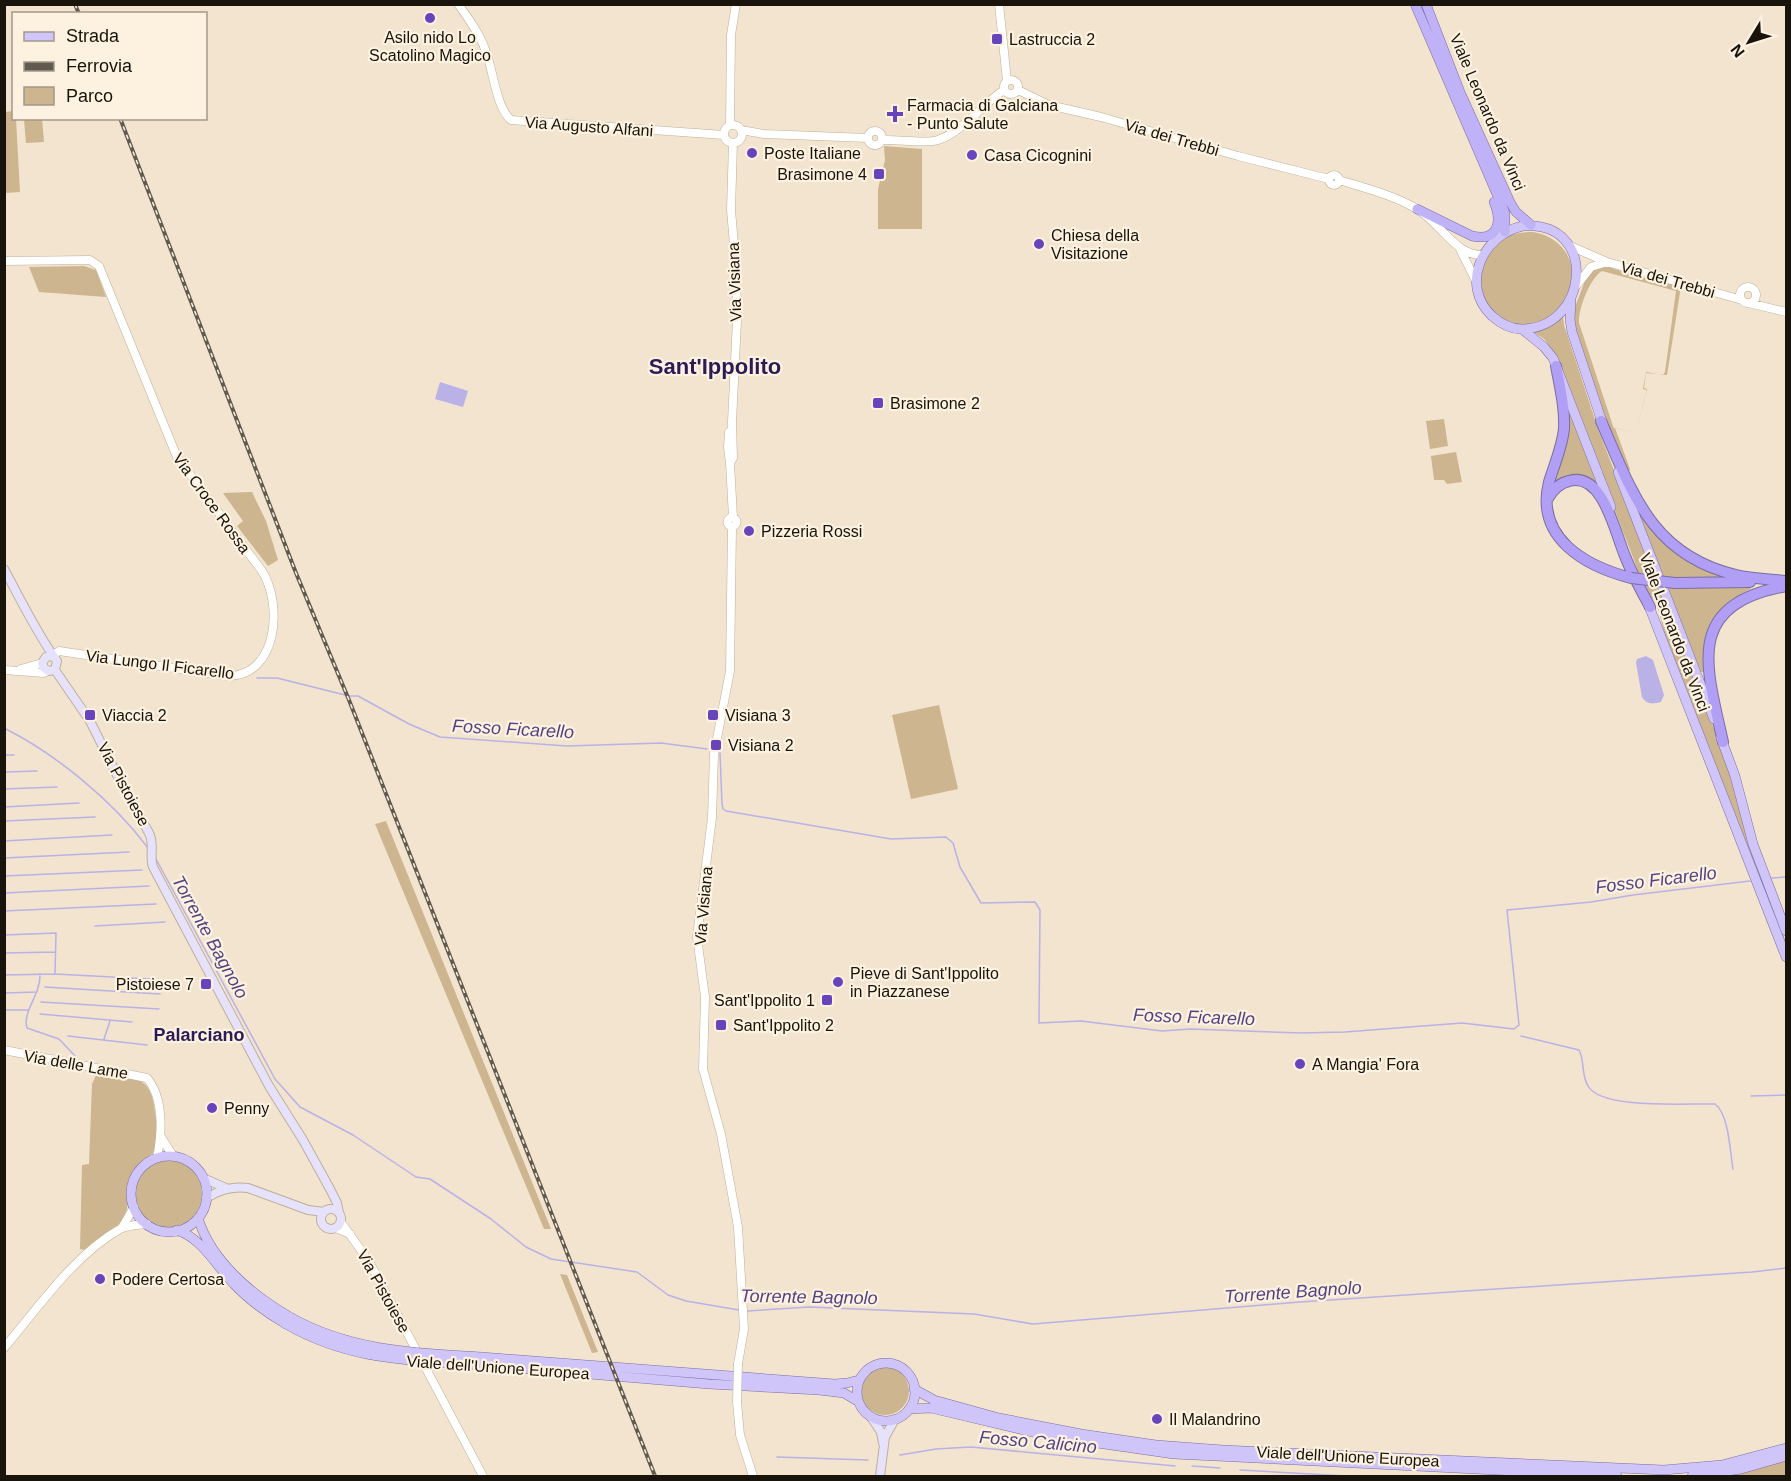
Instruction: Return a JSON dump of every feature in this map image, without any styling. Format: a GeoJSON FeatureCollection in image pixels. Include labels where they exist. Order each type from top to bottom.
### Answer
{"type":"FeatureCollection","features":[{"type":"Feature","properties":{"kind":"highway","name":"Viale Leonardo da Vinci"},"geometry":{"type":"LineString","coordinates":[[1415,4],[1505,213],[1505,232]]}},
{"type":"Feature","properties":{"kind":"highway","name":"Viale Leonardo da Vinci"},"geometry":{"type":"LineString","coordinates":[[1426,4],[1460,92],[1510,202],[1516,212],[1531,225]]}},
{"type":"Feature","properties":{"kind":"highway"},"geometry":{"type":"LineString","coordinates":[[1417,209],[1476,237],[1488,236],[1497,228],[1498,213],[1470,147],[1464,121]]}},
{"type":"Feature","properties":{"kind":"highway"},"geometry":{"type":"LineString","coordinates":[[1556,366],[1562,399],[1564,432],[1546,501],[1550,522],[1570,549],[1595,566],[1631,578],[1675,583],[1786,583]]}},
{"type":"Feature","properties":{"kind":"highway"},"geometry":{"type":"LineString","coordinates":[[1601,421],[1633,495],[1657,529],[1676,547],[1705,565],[1737,575],[1786,583]]}},
{"type":"Feature","properties":{"kind":"highway"},"geometry":{"type":"LineString","coordinates":[[1546,501],[1554,489],[1563,482],[1574,479],[1586,482],[1596,489],[1606,505],[1625,556],[1650,607]]}},
{"type":"Feature","properties":{"kind":"highway"},"geometry":{"type":"LineString","coordinates":[[1723,742],[1707,672],[1708,644],[1720,620],[1741,600],[1762,590],[1786,583]]}},
{"type":"Feature","properties":{"kind":"main road"},"geometry":{"type":"LineString","coordinates":[[1476,281],[1477,270],[1483,255],[1494,241],[1505,232],[1531,225]]}},
{"type":"Feature","properties":{"kind":"main road","name":"Viale Leonardo da Vinci"},"geometry":{"type":"LineString","coordinates":[[1531,225],[1552,231],[1570,246],[1577,265],[1571,299],[1572,333],[1634,512],[1723,742],[1735,776],[1753,844],[1786,932]]}},
{"type":"Feature","properties":{"kind":"main road","name":"Viale Leonardo da Vinci"},"geometry":{"type":"LineString","coordinates":[[1476,281],[1478,294],[1490,314],[1507,326],[1522,329],[1551,320],[1571,299]]}},
{"type":"Feature","properties":{"kind":"main road","name":"Viale Leonardo da Vinci"},"geometry":{"type":"LineString","coordinates":[[1522,329],[1548,351],[1556,366],[1786,957]]}},
{"type":"Feature","properties":{"kind":"main road","name":"Via Pistoiese"},"geometry":{"type":"LineString","coordinates":[[4,569],[47,645],[50,663],[90,721],[153,842],[151,857],[153,867],[269,1086],[303,1140],[338,1203],[339,1221]]}},
{"type":"Feature","properties":{"kind":"main road"},"geometry":{"type":"LineString","coordinates":[[203,1178],[206,1198],[198,1218],[187,1227],[162,1230],[147,1224],[134,1207],[131,1190],[143,1166],[157,1158],[173,1156],[189,1162],[203,1178],[226,1188],[248,1188],[308,1210],[334,1210],[339,1221],[328,1229],[308,1210]]}},
{"type":"Feature","properties":{"kind":"main road"},"geometry":{"type":"LineString","coordinates":[[206,1198],[226,1188]]}},
{"type":"Feature","properties":{"kind":"main road"},"geometry":{"type":"LineString","coordinates":[[322,1223],[321,1217],[331,1200],[330,1189]]}},
{"type":"Feature","properties":{"kind":"main road","name":"Viale dell'Unione Europea"},"geometry":{"type":"LineString","coordinates":[[198,1218],[206,1239],[231,1271],[288,1321]]}},
{"type":"Feature","properties":{"kind":"main road","name":"Viale dell'Unione Europea"},"geometry":{"type":"LineString","coordinates":[[177,1230],[195,1239],[238,1288],[265,1311],[364,1346],[482,1361],[709,1384],[819,1390],[844,1393],[859,1402]]}},
{"type":"Feature","properties":{"kind":"main road","name":"Viale dell'Unione Europea"},"geometry":{"type":"LineString","coordinates":[[482,1361],[834,1384],[860,1380],[870,1368],[890,1364],[905,1371],[914,1389],[934,1400],[1018,1422],[1132,1442],[1200,1448],[1664,1470],[1722,1465],[1786,1448]]}},
{"type":"Feature","properties":{"kind":"main road"},"geometry":{"type":"LineString","coordinates":[[860,1380],[857,1389],[859,1402],[880,1432],[884,1444]]}},
{"type":"Feature","properties":{"kind":"main road"},"geometry":{"type":"LineString","coordinates":[[879,1476],[887,1431],[895,1419],[909,1409],[914,1397],[914,1389]]}},
{"type":"Feature","properties":{"kind":"main road","name":"Viale dell'Unione Europea"},"geometry":{"type":"LineString","coordinates":[[909,1409],[931,1408],[1049,1436],[1174,1454],[1617,1476]]}},
{"type":"Feature","properties":{"kind":"main road"},"geometry":{"type":"LineString","coordinates":[[871,1417],[883,1420],[895,1419]]}},
{"type":"Feature","properties":{"kind":"main road"},"geometry":{"type":"LineString","coordinates":[[1692,1476],[1741,1469],[1786,1456]]}},
{"type":"Feature","properties":{"kind":"street","name":"Via Augusto Alfani"},"geometry":{"type":"LineString","coordinates":[[458,4],[479,35],[490,61],[503,110],[511,120],[724,135]]}},
{"type":"Feature","properties":{"kind":"street"},"geometry":{"type":"LineString","coordinates":[[736,4],[731,35],[730,125],[726,128],[724,135],[728,142],[733,143],[738,141],[741,133]]}},
{"type":"Feature","properties":{"kind":"street"},"geometry":{"type":"LineString","coordinates":[[999,4],[1007,81],[1004,84],[1004,90]]}},
{"type":"Feature","properties":{"kind":"street"},"geometry":{"type":"LineString","coordinates":[[1004,90],[1011,94],[1018,90],[1016,82],[1007,81]]}},
{"type":"Feature","properties":{"kind":"street"},"geometry":{"type":"LineString","coordinates":[[730,125],[735,125],[741,133],[752,137],[764,134],[867,136],[869,142],[875,145],[884,139],[936,141],[958,129],[1004,90]]}},
{"type":"Feature","properties":{"kind":"street","name":"Via dei Trebbi"},"geometry":{"type":"LineString","coordinates":[[1018,90],[1049,105],[1101,117],[1238,156],[1329,179],[1335,175],[1339,180],[1368,188],[1417,209]]}},
{"type":"Feature","properties":{"kind":"street","name":"Via Visiana"},"geometry":{"type":"LineString","coordinates":[[733,143],[730,210],[736,268],[737,320],[732,422],[733,458],[730,463],[733,518],[728,522],[732,527],[730,671],[714,754],[712,818],[697,937],[705,997],[703,1069],[721,1134],[738,1227],[744,1332],[738,1364],[737,1402],[740,1435],[753,1476]]}},
{"type":"Feature","properties":{"kind":"street"},"geometry":{"type":"LineString","coordinates":[[1417,209],[1433,221],[1459,248],[1476,281]]}},
{"type":"Feature","properties":{"kind":"street","name":"Via dei Trebbi"},"geometry":{"type":"LineString","coordinates":[[1570,246],[1607,262],[1786,312]]}},
{"type":"Feature","properties":{"kind":"street"},"geometry":{"type":"LineString","coordinates":[[1459,248],[1472,255],[1483,255]]}},
{"type":"Feature","properties":{"kind":"street","name":"Via Croce Rossa"},"geometry":{"type":"LineString","coordinates":[[4,261],[90,260],[96,263],[102,271],[177,458],[269,582],[274,611],[267,651],[256,666],[242,674]]}},
{"type":"Feature","properties":{"kind":"street","name":"Via dei Trebbi"},"geometry":{"type":"LineString","coordinates":[[1575,286],[1591,267],[1607,262]]}},
{"type":"Feature","properties":{"kind":"street"},"geometry":{"type":"LineString","coordinates":[[1747,287],[1752,288],[1756,295],[1754,301],[1745,301],[1742,291],[1747,287]]}},
{"type":"Feature","properties":{"kind":"street","name":"Via dei Trebbi"},"geometry":{"type":"LineString","coordinates":[[1728,296],[1742,291]]}},
{"type":"Feature","properties":{"kind":"street","name":"Via dei Trebbi"},"geometry":{"type":"LineString","coordinates":[[1756,295],[1772,309]]}},
{"type":"Feature","properties":{"kind":"street","name":"Via Lungo Il Ficarello"},"geometry":{"type":"LineString","coordinates":[[50,663],[57,651],[228,676],[242,674]]}},
{"type":"Feature","properties":{"kind":"street"},"geometry":{"type":"LineString","coordinates":[[4,670],[18,670],[50,663]]}},
{"type":"Feature","properties":{"kind":"street","name":"Via delle Lame"},"geometry":{"type":"LineString","coordinates":[[4,1050],[147,1078],[157,1093],[161,1137]]}},
{"type":"Feature","properties":{"kind":"street"},"geometry":{"type":"LineString","coordinates":[[161,1137],[173,1156]]}},
{"type":"Feature","properties":{"kind":"street"},"geometry":{"type":"LineString","coordinates":[[157,1158],[161,1137]]}},
{"type":"Feature","properties":{"kind":"street"},"geometry":{"type":"LineString","coordinates":[[4,1348],[72,1268],[122,1228],[134,1207]]}},
{"type":"Feature","properties":{"kind":"street","name":"Via Pistoiese"},"geometry":{"type":"LineString","coordinates":[[339,1221],[370,1263],[483,1476]]}},
{"type":"Feature","properties":{"kind":"street"},"geometry":{"type":"LineString","coordinates":[[122,1228],[147,1224]]}},
{"type":"Feature","properties":{"kind":"green space"},"geometry":{"type":"Polygon","coordinates":[[[12,111],[12,120],[16,120],[20,192],[5,193],[5,112],[12,111]]]}},
{"type":"Feature","properties":{"kind":"green space"},"geometry":{"type":"Polygon","coordinates":[[[24,120],[42,120],[44,142],[26,143],[24,120]]]}},
{"type":"Feature","properties":{"kind":"green space"},"geometry":{"type":"Polygon","coordinates":[[[884,146],[922,149],[922,229],[878,229],[878,189],[885,160],[884,146]]]}},
{"type":"Feature","properties":{"kind":"green space"},"geometry":{"type":"Polygon","coordinates":[[[1533,232],[1550,238],[1562,248],[1570,260],[1573,275],[1571,289],[1564,303],[1553,314],[1532,324],[1514,325],[1504,320],[1488,306],[1482,291],[1481,273],[1487,256],[1498,242],[1512,235],[1533,232]]]}},
{"type":"Feature","properties":{"kind":"green space"},"geometry":{"type":"Polygon","coordinates":[[[84,266],[96,270],[106,297],[39,292],[29,267],[84,266]]]}},
{"type":"Feature","properties":{"kind":"green space"},"geometry":{"type":"Polygon","coordinates":[[[1606,266],[1632,275],[1681,286],[1667,375],[1663,375],[1676,291],[1602,271],[1589,287],[1580,310],[1579,323],[1613,426],[1630,469],[1628,474],[1601,407],[1573,321],[1575,307],[1588,273],[1597,267],[1606,266]]]}},
{"type":"Feature","properties":{"kind":"green space"},"geometry":{"type":"Polygon","coordinates":[[[1563,315],[1564,325],[1598,429],[1725,757],[1750,846],[1786,942],[1786,948],[1667,644],[1657,605],[1644,586],[1554,352],[1544,339],[1532,331],[1563,315]]]}},
{"type":"Feature","properties":{"kind":"green space"},"geometry":{"type":"Polygon","coordinates":[[[1565,401],[1600,490],[1594,484],[1551,486],[1565,401]]]}},
{"type":"Feature","properties":{"kind":"green space"},"geometry":{"type":"Polygon","coordinates":[[[1444,419],[1448,446],[1430,449],[1426,421],[1444,419]]]}},
{"type":"Feature","properties":{"kind":"green space"},"geometry":{"type":"Polygon","coordinates":[[[1456,452],[1462,482],[1447,484],[1444,480],[1434,480],[1431,456],[1456,452]]]}},
{"type":"Feature","properties":{"kind":"green space"},"geometry":{"type":"Polygon","coordinates":[[[252,492],[266,521],[278,560],[268,566],[237,526],[243,521],[223,493],[252,492]]]}},
{"type":"Feature","properties":{"kind":"green space"},"geometry":{"type":"Polygon","coordinates":[[[1635,505],[1654,530],[1725,573],[1723,577],[1750,586],[1751,589],[1730,603],[1714,623],[1705,647],[1704,672],[1700,672],[1635,505]]]}},
{"type":"Feature","properties":{"kind":"green space"},"geometry":{"type":"Polygon","coordinates":[[[939,705],[958,789],[911,799],[892,715],[939,705]]]}},
{"type":"Feature","properties":{"kind":"green space"},"geometry":{"type":"Polygon","coordinates":[[[386,821],[551,1229],[544,1229],[375,824],[386,821]]]}},
{"type":"Feature","properties":{"kind":"green space"},"geometry":{"type":"Polygon","coordinates":[[[97,1073],[132,1078],[146,1085],[154,1103],[158,1139],[155,1150],[135,1168],[128,1181],[125,1215],[110,1232],[85,1250],[80,1249],[82,1165],[89,1164],[92,1084],[97,1073]]]}},
{"type":"Feature","properties":{"kind":"green space"},"geometry":{"type":"Polygon","coordinates":[[[168,1160],[181,1163],[192,1170],[199,1181],[202,1194],[199,1207],[192,1218],[181,1225],[168,1228],[155,1225],[144,1218],[137,1207],[134,1194],[137,1181],[144,1170],[155,1163],[168,1160]]]}},
{"type":"Feature","properties":{"kind":"green space"},"geometry":{"type":"Polygon","coordinates":[[[560,1274],[567,1275],[598,1352],[592,1353],[560,1274]]]}},
{"type":"Feature","properties":{"kind":"green space"},"geometry":{"type":"Polygon","coordinates":[[[880,1367],[890,1367],[905,1377],[909,1391],[908,1400],[899,1411],[890,1415],[880,1415],[865,1405],[861,1396],[861,1386],[871,1371],[880,1367]]]}},
{"type":"Feature","properties":{"kind":"green space"},"geometry":{"type":"Polygon","coordinates":[[[1786,1460],[1786,1476],[1723,1476],[1786,1460]]]}},
{"type":"Feature","properties":{"kind":"shaded area"},"geometry":{"type":"Polygon","coordinates":[[[440,382],[468,391],[463,407],[435,399],[440,382]]]}},
{"type":"Feature","properties":{"kind":"shaded area"},"geometry":{"type":"Polygon","coordinates":[[[1646,656],[1653,660],[1664,695],[1661,702],[1650,703],[1642,697],[1636,663],[1637,659],[1646,656]]]}},
{"type":"Feature","properties":{"kind":"waterway","name":"Fosso Ficarello"},"geometry":{"type":"LineString","coordinates":[[257,678],[277,678],[349,696],[358,696],[409,724],[440,737],[567,746],[661,743],[707,749]]}},
{"type":"Feature","properties":{"kind":"waterway","name":"Torrente Bagnolo"},"geometry":{"type":"LineString","coordinates":[[4,728],[44,751],[82,780],[118,813],[148,848]]}},
{"type":"Feature","properties":{"kind":"waterway","name":"Fosso Ficarello"},"geometry":{"type":"LineString","coordinates":[[720,753],[722,804],[726,811],[891,839],[946,837],[953,843],[960,867],[981,903],[1035,902],[1040,910],[1039,1023],[1081,1021],[1162,1031],[1190,1029],[1301,1033],[1462,1023],[1514,1029],[1519,1025],[1507,910],[1591,902],[1750,881]]}},
{"type":"Feature","properties":{"kind":"waterway"},"geometry":{"type":"LineString","coordinates":[[4,755],[14,755]]}},
{"type":"Feature","properties":{"kind":"waterway"},"geometry":{"type":"LineString","coordinates":[[4,772],[37,771]]}},
{"type":"Feature","properties":{"kind":"waterway"},"geometry":{"type":"LineString","coordinates":[[4,789],[57,787]]}},
{"type":"Feature","properties":{"kind":"waterway"},"geometry":{"type":"LineString","coordinates":[[4,807],[79,803]]}},
{"type":"Feature","properties":{"kind":"waterway"},"geometry":{"type":"LineString","coordinates":[[4,821],[95,817]]}},
{"type":"Feature","properties":{"kind":"waterway"},"geometry":{"type":"LineString","coordinates":[[4,841],[112,835]]}},
{"type":"Feature","properties":{"kind":"waterway"},"geometry":{"type":"LineString","coordinates":[[4,858],[129,852]]}},
{"type":"Feature","properties":{"kind":"waterway","name":"Torrente Bagnolo"},"geometry":{"type":"LineString","coordinates":[[156,859],[275,1079],[300,1107],[353,1135],[416,1177],[430,1179],[491,1219],[526,1247],[551,1259],[637,1272],[668,1295],[686,1301],[739,1310]]}},
{"type":"Feature","properties":{"kind":"waterway"},"geometry":{"type":"LineString","coordinates":[[4,876],[142,870]]}},
{"type":"Feature","properties":{"kind":"waterway","name":"Fosso Ficarello"},"geometry":{"type":"LineString","coordinates":[[1772,878],[1786,877]]}},
{"type":"Feature","properties":{"kind":"waterway"},"geometry":{"type":"LineString","coordinates":[[4,893],[149,886]]}},
{"type":"Feature","properties":{"kind":"waterway"},"geometry":{"type":"LineString","coordinates":[[4,911],[156,904]]}},
{"type":"Feature","properties":{"kind":"waterway"},"geometry":{"type":"LineString","coordinates":[[95,926],[165,922]]}},
{"type":"Feature","properties":{"kind":"waterway"},"geometry":{"type":"LineString","coordinates":[[4,935],[56,933],[55,974]]}},
{"type":"Feature","properties":{"kind":"waterway"},"geometry":{"type":"LineString","coordinates":[[4,953],[55,952]]}},
{"type":"Feature","properties":{"kind":"waterway"},"geometry":{"type":"LineString","coordinates":[[40,974],[38,989],[27,1016],[27,1028],[59,1039],[76,1057]]}},
{"type":"Feature","properties":{"kind":"waterway"},"geometry":{"type":"LineString","coordinates":[[4,975],[55,974],[150,979]]}},
{"type":"Feature","properties":{"kind":"waterway"},"geometry":{"type":"LineString","coordinates":[[45,987],[160,994]]}},
{"type":"Feature","properties":{"kind":"waterway"},"geometry":{"type":"LineString","coordinates":[[4,993],[37,992]]}},
{"type":"Feature","properties":{"kind":"waterway"},"geometry":{"type":"LineString","coordinates":[[41,1002],[159,1009]]}},
{"type":"Feature","properties":{"kind":"waterway"},"geometry":{"type":"LineString","coordinates":[[4,1010],[28,1010]]}},
{"type":"Feature","properties":{"kind":"waterway"},"geometry":{"type":"LineString","coordinates":[[40,1014],[132,1022]]}},
{"type":"Feature","properties":{"kind":"waterway"},"geometry":{"type":"LineString","coordinates":[[104,1039],[110,1021]]}},
{"type":"Feature","properties":{"kind":"waterway"},"geometry":{"type":"LineString","coordinates":[[68,1036],[147,1045]]}},
{"type":"Feature","properties":{"kind":"waterway"},"geometry":{"type":"LineString","coordinates":[[1521,1036],[1579,1050],[1588,1086],[1596,1094],[1610,1099],[1647,1104],[1715,1104],[1720,1109],[1726,1124],[1733,1169]]}},
{"type":"Feature","properties":{"kind":"waterway"},"geometry":{"type":"LineString","coordinates":[[1751,1096],[1786,1095]]}},
{"type":"Feature","properties":{"kind":"waterway","name":"Torrente Bagnolo"},"geometry":{"type":"LineString","coordinates":[[747,1311],[809,1307],[974,1314],[1033,1324],[1300,1302],[1786,1268]]}},
{"type":"Feature","properties":{"kind":"waterway","name":"Fosso Calicino"},"geometry":{"type":"LineString","coordinates":[[900,1455],[936,1449],[971,1447],[1175,1466]]}},
{"type":"Feature","properties":{"kind":"waterway","name":"Fosso Calicino"},"geometry":{"type":"LineString","coordinates":[[777,1457],[868,1460]]}},
{"type":"Feature","properties":{"kind":"waterway","name":"Fosso Calicino"},"geometry":{"type":"LineString","coordinates":[[1192,1466],[1220,1468]]}},
{"type":"Feature","properties":{"kind":"waterway","name":"Fosso Calicino"},"geometry":{"type":"LineString","coordinates":[[1240,1470],[1347,1476]]}},
{"type":"Feature","properties":{"kind":"railway"},"geometry":{"type":"LineString","coordinates":[[75,4],[78,12]]}},
{"type":"Feature","properties":{"kind":"railway"},"geometry":{"type":"LineString","coordinates":[[121,120],[296,573],[349,700],[655,1476]]}},
{"type":"Feature","properties":{"kind":"place","name":"Asilo nido Lo Scatolino Magico"},"geometry":{"type":"Point","coordinates":[430,18]}},
{"type":"Feature","properties":{"kind":"place","name":"Lastruccia 2"},"geometry":{"type":"Point","coordinates":[997,39]}},
{"type":"Feature","properties":{"kind":"place","name":"Farmacia di Galciana - Punto Salute"},"geometry":{"type":"Point","coordinates":[895,114]}},
{"type":"Feature","properties":{"kind":"place","name":"Poste Italiane"},"geometry":{"type":"Point","coordinates":[752,153]}},
{"type":"Feature","properties":{"kind":"place","name":"Casa Cicognini"},"geometry":{"type":"Point","coordinates":[972,155]}},
{"type":"Feature","properties":{"kind":"place","name":"Brasimone 4"},"geometry":{"type":"Point","coordinates":[879,174]}},
{"type":"Feature","properties":{"kind":"place","name":"Chiesa della Visitazione"},"geometry":{"type":"Point","coordinates":[1039,244]}},
{"type":"Feature","properties":{"kind":"place","name":"Brasimone 2"},"geometry":{"type":"Point","coordinates":[878,403]}},
{"type":"Feature","properties":{"kind":"place","name":"Pizzeria Rossi"},"geometry":{"type":"Point","coordinates":[749,531]}},
{"type":"Feature","properties":{"kind":"place","name":"Viaccia 2"},"geometry":{"type":"Point","coordinates":[90,715]}},
{"type":"Feature","properties":{"kind":"place","name":"Visiana 3"},"geometry":{"type":"Point","coordinates":[713,715]}},
{"type":"Feature","properties":{"kind":"place","name":"Visiana 2"},"geometry":{"type":"Point","coordinates":[716,745]}},
{"type":"Feature","properties":{"kind":"place","name":"Pieve di Sant'Ippolito in Piazzanese"},"geometry":{"type":"Point","coordinates":[838,982]}},
{"type":"Feature","properties":{"kind":"place","name":"Pistoiese 7"},"geometry":{"type":"Point","coordinates":[206,984]}},
{"type":"Feature","properties":{"kind":"place","name":"Sant'Ippolito 1"},"geometry":{"type":"Point","coordinates":[827,1000]}},
{"type":"Feature","properties":{"kind":"place","name":"Sant'Ippolito 2"},"geometry":{"type":"Point","coordinates":[721,1025]}},
{"type":"Feature","properties":{"kind":"place","name":"A Mangia' Fora"},"geometry":{"type":"Point","coordinates":[1300,1064]}},
{"type":"Feature","properties":{"kind":"place","name":"Penny"},"geometry":{"type":"Point","coordinates":[212,1108]}},
{"type":"Feature","properties":{"kind":"place","name":"Podere Certosa"},"geometry":{"type":"Point","coordinates":[100,1279]}},
{"type":"Feature","properties":{"kind":"place","name":"Il Malandrino"},"geometry":{"type":"Point","coordinates":[1157,1419]}},
{"type":"Feature","properties":{"kind":"district","name":"Sant'Ippolito"},"geometry":{"type":"Point","coordinates":[715,366]}},
{"type":"Feature","properties":{"kind":"district","name":"Palarciano"},"geometry":{"type":"Point","coordinates":[199,1035]}}]}
